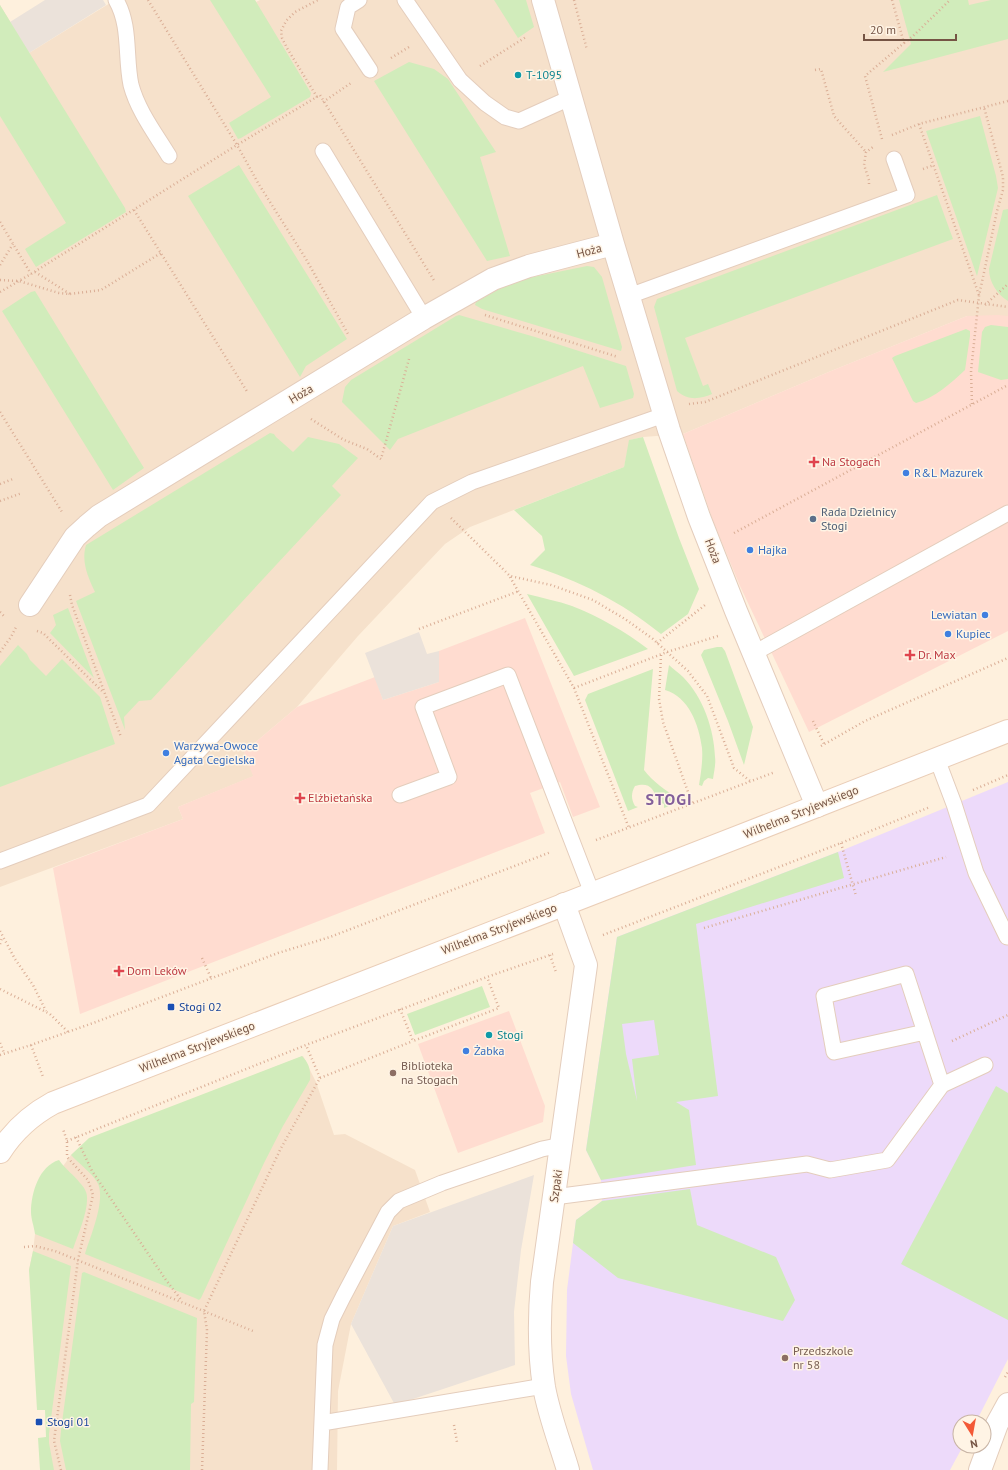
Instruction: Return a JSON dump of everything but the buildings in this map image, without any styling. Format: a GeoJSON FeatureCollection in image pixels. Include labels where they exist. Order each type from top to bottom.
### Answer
{"type":"FeatureCollection","features":[{"type":"Feature","properties":{"kind":"street","name":"Hoża"},"geometry":{"type":"LineString","coordinates":[[543,0],[570,98],[664,415],[699,517],[817,806]]}},
{"type":"Feature","properties":{"kind":"street","name":"Hoża"},"geometry":{"type":"LineString","coordinates":[[30,605],[75,537],[99,516],[452,301],[493,278],[529,266],[613,244]]}},
{"type":"Feature","properties":{"kind":"street","name":"Wilhelma Stryjewskiego"},"geometry":{"type":"LineString","coordinates":[[3,1141],[37,1112],[53,1103],[1008,731]]}},
{"type":"Feature","properties":{"kind":"street","name":"Szpaki"},"geometry":{"type":"LineString","coordinates":[[564,904],[586,965],[542,1282],[540,1333],[544,1386],[568,1470]]}},
{"type":"Feature","properties":{"kind":"street"},"geometry":{"type":"LineString","coordinates":[[980,1470],[997,1424],[1008,1404]]}},
{"type":"Feature","properties":{"kind":"lane"},"geometry":{"type":"LineString","coordinates":[[116,0],[125,26],[131,85],[141,112],[169,156]]}},
{"type":"Feature","properties":{"kind":"lane"},"geometry":{"type":"LineString","coordinates":[[359,0],[348,7],[343,29],[370,70]]}},
{"type":"Feature","properties":{"kind":"lane"},"geometry":{"type":"LineString","coordinates":[[405,0],[460,80],[485,103],[505,117],[519,121],[570,98]]}},
{"type":"Feature","properties":{"kind":"lane"},"geometry":{"type":"LineString","coordinates":[[323,151],[421,320]]}},
{"type":"Feature","properties":{"kind":"lane"},"geometry":{"type":"LineString","coordinates":[[629,296],[907,195],[894,159]]}},
{"type":"Feature","properties":{"kind":"lane"},"geometry":{"type":"LineString","coordinates":[[0,861],[148,805],[432,502],[472,482],[664,415]]}},
{"type":"Feature","properties":{"kind":"lane"},"geometry":{"type":"LineString","coordinates":[[754,653],[1008,513]]}},
{"type":"Feature","properties":{"kind":"lane"},"geometry":{"type":"LineString","coordinates":[[400,795],[449,777],[423,707],[508,675],[592,893]]}},
{"type":"Feature","properties":{"kind":"lane"},"geometry":{"type":"LineString","coordinates":[[937,759],[952,798],[976,872],[1007,937]]}},
{"type":"Feature","properties":{"kind":"lane"},"geometry":{"type":"LineString","coordinates":[[925,1032],[834,1052],[824,996],[906,974],[931,1050],[942,1085]]}},
{"type":"Feature","properties":{"kind":"lane"},"geometry":{"type":"LineString","coordinates":[[554,1197],[807,1164],[830,1170],[887,1160],[942,1085],[985,1065]]}},
{"type":"Feature","properties":{"kind":"lane"},"geometry":{"type":"LineString","coordinates":[[320,1470],[325,1345],[332,1319],[388,1212],[399,1201],[442,1183],[542,1150],[562,1145]]}},
{"type":"Feature","properties":{"kind":"lane"},"geometry":{"type":"LineString","coordinates":[[322,1424],[544,1386]]}},
{"type":"Feature","properties":{"kind":"path"},"geometry":{"type":"LineString","coordinates":[[148,0],[237,145],[258,183],[295,240],[350,338]]}},
{"type":"Feature","properties":{"kind":"path"},"geometry":{"type":"LineString","coordinates":[[317,97],[287,48],[282,38],[281,31],[286,21],[295,12],[318,0]]}},
{"type":"Feature","properties":{"kind":"path"},"geometry":{"type":"LineString","coordinates":[[892,0],[904,43]]}},
{"type":"Feature","properties":{"kind":"path"},"geometry":{"type":"LineString","coordinates":[[882,139],[865,76],[912,37],[950,0]]}},
{"type":"Feature","properties":{"kind":"path"},"geometry":{"type":"LineString","coordinates":[[474,70],[524,38],[530,36]]}},
{"type":"Feature","properties":{"kind":"path"},"geometry":{"type":"LineString","coordinates":[[815,70],[822,69],[834,116],[866,152]]}},
{"type":"Feature","properties":{"kind":"path"},"geometry":{"type":"LineString","coordinates":[[0,292],[35,272],[237,145],[320,95],[441,293],[447,295],[459,307],[624,359]]}},
{"type":"Feature","properties":{"kind":"path"},"geometry":{"type":"LineString","coordinates":[[979,296],[919,124],[1008,101]]}},
{"type":"Feature","properties":{"kind":"path"},"geometry":{"type":"LineString","coordinates":[[972,404],[971,371],[979,296],[1003,190],[1003,177],[984,107]]}},
{"type":"Feature","properties":{"kind":"path"},"geometry":{"type":"LineString","coordinates":[[134,210],[263,417]]}},
{"type":"Feature","properties":{"kind":"path"},"geometry":{"type":"LineString","coordinates":[[0,222],[31,274]]}},
{"type":"Feature","properties":{"kind":"path"},"geometry":{"type":"LineString","coordinates":[[0,265],[13,244]]}},
{"type":"Feature","properties":{"kind":"path"},"geometry":{"type":"LineString","coordinates":[[0,280],[19,281],[59,293],[70,294],[101,290],[161,253]]}},
{"type":"Feature","properties":{"kind":"path"},"geometry":{"type":"LineString","coordinates":[[35,272],[70,294]]}},
{"type":"Feature","properties":{"kind":"path"},"geometry":{"type":"LineString","coordinates":[[985,305],[1008,284]]}},
{"type":"Feature","properties":{"kind":"path"},"geometry":{"type":"LineString","coordinates":[[685,404],[690,405],[705,402],[958,300],[1008,308]]}},
{"type":"Feature","properties":{"kind":"path"},"geometry":{"type":"LineString","coordinates":[[295,398],[310,418],[344,440],[367,449],[381,459],[421,320]]}},
{"type":"Feature","properties":{"kind":"path"},"geometry":{"type":"LineString","coordinates":[[730,536],[1008,385]]}},
{"type":"Feature","properties":{"kind":"path"},"geometry":{"type":"LineString","coordinates":[[0,412],[66,518]]}},
{"type":"Feature","properties":{"kind":"path"},"geometry":{"type":"LineString","coordinates":[[0,484],[13,479]]}},
{"type":"Feature","properties":{"kind":"path"},"geometry":{"type":"LineString","coordinates":[[0,501],[22,493]]}},
{"type":"Feature","properties":{"kind":"path"},"geometry":{"type":"LineString","coordinates":[[432,502],[510,576],[574,688],[629,828]]}},
{"type":"Feature","properties":{"kind":"path"},"geometry":{"type":"LineString","coordinates":[[62,556],[72,605],[103,692],[121,737]]}},
{"type":"Feature","properties":{"kind":"path"},"geometry":{"type":"LineString","coordinates":[[510,576],[551,585],[593,600],[624,619],[657,643],[688,671],[707,696],[734,768],[750,781]]}},
{"type":"Feature","properties":{"kind":"path"},"geometry":{"type":"LineString","coordinates":[[419,629],[519,591]]}},
{"type":"Feature","properties":{"kind":"path"},"geometry":{"type":"LineString","coordinates":[[657,643],[706,605]]}},
{"type":"Feature","properties":{"kind":"path"},"geometry":{"type":"LineString","coordinates":[[16,627],[23,628]]}},
{"type":"Feature","properties":{"kind":"path"},"geometry":{"type":"LineString","coordinates":[[36,631],[43,633],[103,692]]}},
{"type":"Feature","properties":{"kind":"path"},"geometry":{"type":"LineString","coordinates":[[574,688],[667,652],[711,638]]}},
{"type":"Feature","properties":{"kind":"path"},"geometry":{"type":"LineString","coordinates":[[661,655],[659,699],[663,722],[692,803]]}},
{"type":"Feature","properties":{"kind":"path"},"geometry":{"type":"LineString","coordinates":[[0,1055],[68,1032],[278,953],[330,937],[561,848],[588,844],[777,771],[865,721],[1008,658]]}},
{"type":"Feature","properties":{"kind":"path"},"geometry":{"type":"LineString","coordinates":[[603,935],[841,843],[1008,775]]}},
{"type":"Feature","properties":{"kind":"path"},"geometry":{"type":"LineString","coordinates":[[841,843],[856,896]]}},
{"type":"Feature","properties":{"kind":"path"},"geometry":{"type":"LineString","coordinates":[[704,928],[969,850]]}},
{"type":"Feature","properties":{"kind":"path"},"geometry":{"type":"LineString","coordinates":[[0,932],[15,959],[33,985],[46,1011]]}},
{"type":"Feature","properties":{"kind":"path"},"geometry":{"type":"LineString","coordinates":[[0,944],[2,937]]}},
{"type":"Feature","properties":{"kind":"path"},"geometry":{"type":"LineString","coordinates":[[61,1470],[54,1441],[78,1260],[93,1195],[88,1180],[67,1157],[67,1141],[306,1045],[400,1009],[550,955]]}},
{"type":"Feature","properties":{"kind":"path"},"geometry":{"type":"LineString","coordinates":[[202,958],[211,978]]}},
{"type":"Feature","properties":{"kind":"path"},"geometry":{"type":"LineString","coordinates":[[202,1470],[207,1330],[204,1311],[280,1150],[320,1078],[499,1008],[487,977]]}},
{"type":"Feature","properties":{"kind":"path"},"geometry":{"type":"LineString","coordinates":[[0,990],[46,1011],[68,1032]]}},
{"type":"Feature","properties":{"kind":"path"},"geometry":{"type":"LineString","coordinates":[[400,1009],[413,1041]]}},
{"type":"Feature","properties":{"kind":"path"},"geometry":{"type":"LineString","coordinates":[[931,1050],[1008,1016]]}},
{"type":"Feature","properties":{"kind":"path"},"geometry":{"type":"LineString","coordinates":[[0,1043],[4,1053]]}},
{"type":"Feature","properties":{"kind":"path"},"geometry":{"type":"LineString","coordinates":[[306,1045],[320,1078]]}},
{"type":"Feature","properties":{"kind":"path"},"geometry":{"type":"LineString","coordinates":[[76,1137],[92,1171],[166,1280],[183,1302]]}},
{"type":"Feature","properties":{"kind":"path"},"geometry":{"type":"LineString","coordinates":[[24,1247],[35,1246],[55,1251],[253,1331]]}},
{"type":"Feature","properties":{"kind":"shaded area"},"geometry":{"type":"Polygon","coordinates":[[[45,0],[103,0],[106,5],[29,53],[10,22],[45,0]]]}},
{"type":"Feature","properties":{"kind":"shaded area"},"geometry":{"type":"Polygon","coordinates":[[[115,0],[255,0],[256,2],[260,0],[1008,0],[1008,316],[967,316],[831,371],[683,434],[643,437],[630,440],[624,467],[470,527],[445,544],[358,636],[297,707],[244,752],[254,776],[178,807],[183,819],[0,887],[0,5],[29,53],[115,0]]]}},
{"type":"Feature","properties":{"kind":"shaded area"},"geometry":{"type":"Polygon","coordinates":[[[967,316],[1008,316],[1008,631],[809,732],[740,586],[713,521],[683,434],[831,371],[967,316]]]}},
{"type":"Feature","properties":{"kind":"shaded area"},"geometry":{"type":"Polygon","coordinates":[[[525,618],[600,807],[573,817],[560,782],[530,793],[545,833],[80,1014],[53,868],[183,819],[178,807],[253,776],[244,752],[297,707],[375,677],[383,700],[439,682],[439,651],[525,618]]]}},
{"type":"Feature","properties":{"kind":"shaded area"},"geometry":{"type":"Polygon","coordinates":[[[419,632],[427,654],[439,651],[439,682],[383,700],[365,653],[419,632]]]}},
{"type":"Feature","properties":{"kind":"shaded area"},"geometry":{"type":"Polygon","coordinates":[[[1008,782],[1008,1359],[980,1414],[952,1414],[952,1454],[959,1454],[950,1470],[593,1470],[571,1394],[566,1356],[567,1290],[576,1220],[602,1201],[601,1180],[586,1150],[617,937],[843,850],[1008,782]]]}},
{"type":"Feature","properties":{"kind":"shaded area"},"geometry":{"type":"Polygon","coordinates":[[[509,1011],[545,1106],[543,1122],[458,1153],[418,1044],[509,1011]]]}},
{"type":"Feature","properties":{"kind":"shaded area"},"geometry":{"type":"Polygon","coordinates":[[[303,1056],[316,1082],[334,1135],[345,1134],[415,1170],[430,1212],[393,1226],[351,1324],[338,1391],[337,1470],[50,1470],[41,1311],[29,1270],[35,1234],[51,1183],[71,1155],[80,1147],[192,1099],[303,1056]]]}},
{"type":"Feature","properties":{"kind":"shaded area"},"geometry":{"type":"Polygon","coordinates":[[[534,1175],[521,1250],[514,1312],[515,1365],[395,1405],[351,1324],[393,1226],[534,1175]]]}},
{"type":"Feature","properties":{"kind":"green space"},"geometry":{"type":"Polygon","coordinates":[[[210,0],[255,0],[311,93],[310,97],[238,139],[229,123],[271,97],[210,0]]]}},
{"type":"Feature","properties":{"kind":"green space"},"geometry":{"type":"Polygon","coordinates":[[[494,0],[526,0],[534,27],[518,38],[494,0]]]}},
{"type":"Feature","properties":{"kind":"green space"},"geometry":{"type":"Polygon","coordinates":[[[899,0],[968,0],[969,5],[991,0],[1008,0],[1008,39],[883,72],[911,44],[899,0]]]}},
{"type":"Feature","properties":{"kind":"green space"},"geometry":{"type":"Polygon","coordinates":[[[0,5],[125,208],[126,212],[36,267],[25,249],[66,223],[0,116],[0,5]]]}},
{"type":"Feature","properties":{"kind":"green space"},"geometry":{"type":"Polygon","coordinates":[[[409,62],[434,69],[448,79],[496,152],[480,157],[510,256],[487,261],[374,81],[409,62]]]}},
{"type":"Feature","properties":{"kind":"green space"},"geometry":{"type":"Polygon","coordinates":[[[980,116],[998,188],[977,276],[926,131],[980,116]]]}},
{"type":"Feature","properties":{"kind":"green space"},"geometry":{"type":"Polygon","coordinates":[[[239,165],[347,339],[306,366],[300,377],[188,196],[239,165]]]}},
{"type":"Feature","properties":{"kind":"green space"},"geometry":{"type":"Polygon","coordinates":[[[937,195],[953,239],[685,338],[703,386],[708,384],[712,394],[703,397],[690,398],[677,391],[654,307],[657,299],[937,195]]]}},
{"type":"Feature","properties":{"kind":"green space"},"geometry":{"type":"Polygon","coordinates":[[[1008,209],[1008,301],[1000,295],[994,287],[990,278],[989,269],[1003,210],[1008,209]]]}},
{"type":"Feature","properties":{"kind":"green space"},"geometry":{"type":"Polygon","coordinates":[[[587,266],[594,267],[602,277],[622,347],[621,351],[482,309],[475,305],[476,302],[508,284],[528,278],[587,266]]]}},
{"type":"Feature","properties":{"kind":"green space"},"geometry":{"type":"Polygon","coordinates":[[[35,291],[144,468],[113,490],[2,311],[31,292],[35,291]]]}},
{"type":"Feature","properties":{"kind":"green space"},"geometry":{"type":"Polygon","coordinates":[[[459,315],[626,366],[634,394],[633,398],[600,408],[583,366],[398,439],[390,450],[342,402],[345,387],[351,380],[459,315]]]}},
{"type":"Feature","properties":{"kind":"green space"},"geometry":{"type":"Polygon","coordinates":[[[991,325],[1008,327],[1008,379],[1001,380],[978,372],[982,332],[985,327],[991,325]]]}},
{"type":"Feature","properties":{"kind":"green space"},"geometry":{"type":"Polygon","coordinates":[[[966,329],[970,331],[970,336],[965,370],[930,398],[916,403],[913,401],[892,358],[966,329]]]}},
{"type":"Feature","properties":{"kind":"green space"},"geometry":{"type":"Polygon","coordinates":[[[270,433],[274,434],[293,452],[308,437],[339,444],[358,458],[332,486],[341,495],[151,700],[139,701],[124,717],[125,730],[76,601],[95,592],[85,563],[84,557],[86,545],[270,433]]]}},
{"type":"Feature","properties":{"kind":"green space"},"geometry":{"type":"Polygon","coordinates":[[[643,437],[699,589],[688,614],[661,634],[646,622],[599,593],[566,578],[530,565],[545,550],[542,536],[514,510],[624,467],[629,440],[643,437]]]}},
{"type":"Feature","properties":{"kind":"green space"},"geometry":{"type":"Polygon","coordinates":[[[527,594],[582,610],[612,625],[648,649],[574,676],[527,594]]]}},
{"type":"Feature","properties":{"kind":"green space"},"geometry":{"type":"Polygon","coordinates":[[[68,608],[94,678],[50,633],[56,625],[53,615],[68,608]]]}},
{"type":"Feature","properties":{"kind":"green space"},"geometry":{"type":"Polygon","coordinates":[[[18,645],[46,676],[62,659],[100,697],[115,744],[0,787],[0,666],[18,645]]]}},
{"type":"Feature","properties":{"kind":"green space"},"geometry":{"type":"Polygon","coordinates":[[[722,647],[725,651],[753,727],[744,765],[701,655],[704,650],[722,647]]]}},
{"type":"Feature","properties":{"kind":"green space"},"geometry":{"type":"Polygon","coordinates":[[[669,665],[690,685],[702,704],[710,725],[714,746],[715,768],[713,779],[708,778],[704,781],[702,786],[699,785],[702,766],[701,739],[695,721],[686,705],[673,694],[665,690],[669,665]]]}},
{"type":"Feature","properties":{"kind":"green space"},"geometry":{"type":"Polygon","coordinates":[[[653,669],[644,770],[655,782],[673,795],[678,798],[683,795],[684,800],[664,808],[664,804],[657,801],[650,787],[640,785],[635,786],[632,794],[635,806],[638,807],[628,811],[585,700],[588,694],[653,669]]]}},
{"type":"Feature","properties":{"kind":"green space"},"geometry":{"type":"Polygon","coordinates":[[[838,852],[844,878],[696,924],[718,1096],[676,1102],[689,1110],[696,1165],[601,1180],[586,1150],[617,937],[838,852]],[[654,1020],[622,1024],[626,1054],[637,1101],[632,1059],[659,1055],[654,1020]]]}},
{"type":"Feature","properties":{"kind":"green space"},"geometry":{"type":"Polygon","coordinates":[[[482,986],[490,1007],[415,1035],[407,1014],[482,986]]]}},
{"type":"Feature","properties":{"kind":"green space"},"geometry":{"type":"Polygon","coordinates":[[[302,1056],[309,1067],[310,1080],[283,1126],[264,1163],[199,1300],[85,1254],[97,1218],[100,1189],[94,1178],[71,1155],[89,1138],[302,1056]]]}},
{"type":"Feature","properties":{"kind":"green space"},"geometry":{"type":"Polygon","coordinates":[[[996,1086],[1008,1093],[1008,1320],[901,1264],[996,1086]]]}},
{"type":"Feature","properties":{"kind":"green space"},"geometry":{"type":"Polygon","coordinates":[[[59,1160],[83,1186],[87,1195],[84,1216],[73,1249],[35,1234],[31,1217],[31,1205],[41,1174],[52,1163],[59,1160]]]}},
{"type":"Feature","properties":{"kind":"green space"},"geometry":{"type":"Polygon","coordinates":[[[690,1189],[697,1225],[776,1257],[795,1300],[783,1321],[618,1278],[573,1243],[576,1220],[602,1201],[690,1189]]]}},
{"type":"Feature","properties":{"kind":"green space"},"geometry":{"type":"Polygon","coordinates":[[[33,1251],[71,1266],[49,1434],[49,1443],[54,1470],[40,1470],[38,1438],[46,1437],[45,1410],[37,1410],[29,1270],[33,1251]]]}},
{"type":"Feature","properties":{"kind":"green space"},"geometry":{"type":"Polygon","coordinates":[[[84,1272],[197,1318],[194,1402],[191,1404],[190,1470],[66,1470],[60,1441],[61,1430],[82,1273],[84,1272]]]}},
{"type":"Feature","properties":{"kind":"place","name":"T-1095"},"geometry":{"type":"Point","coordinates":[518,75]}},
{"type":"Feature","properties":{"kind":"place","name":"Na Stogach"},"geometry":{"type":"Point","coordinates":[814,462]}},
{"type":"Feature","properties":{"kind":"place","name":"R&L Mazurek"},"geometry":{"type":"Point","coordinates":[906,473]}},
{"type":"Feature","properties":{"kind":"place","name":"Rada Dzielnicy Stogi"},"geometry":{"type":"Point","coordinates":[813,519]}},
{"type":"Feature","properties":{"kind":"place","name":"Hajka"},"geometry":{"type":"Point","coordinates":[750,550]}},
{"type":"Feature","properties":{"kind":"place","name":"Lewiatan"},"geometry":{"type":"Point","coordinates":[985,615]}},
{"type":"Feature","properties":{"kind":"place","name":"Kupiec"},"geometry":{"type":"Point","coordinates":[948,634]}},
{"type":"Feature","properties":{"kind":"place","name":"Dr. Max"},"geometry":{"type":"Point","coordinates":[910,655]}},
{"type":"Feature","properties":{"kind":"place","name":"Warzywa-Owoce Agata Cegielska"},"geometry":{"type":"Point","coordinates":[166,753]}},
{"type":"Feature","properties":{"kind":"place","name":"Elżbietańska"},"geometry":{"type":"Point","coordinates":[300,798]}},
{"type":"Feature","properties":{"kind":"place","name":"Dom Leków"},"geometry":{"type":"Point","coordinates":[119,971]}},
{"type":"Feature","properties":{"kind":"place","name":"Stogi 02"},"geometry":{"type":"Point","coordinates":[171,1007]}},
{"type":"Feature","properties":{"kind":"place","name":"Stogi"},"geometry":{"type":"Point","coordinates":[489,1035]}},
{"type":"Feature","properties":{"kind":"place","name":"Żabka"},"geometry":{"type":"Point","coordinates":[466,1051]}},
{"type":"Feature","properties":{"kind":"place","name":"Biblioteka na Stogach"},"geometry":{"type":"Point","coordinates":[393,1073]}},
{"type":"Feature","properties":{"kind":"place","name":"Przedszkole nr 58"},"geometry":{"type":"Point","coordinates":[785,1358]}},
{"type":"Feature","properties":{"kind":"place","name":"Stogi 01"},"geometry":{"type":"Point","coordinates":[39,1422]}},
{"type":"Feature","properties":{"kind":"district","name":"STOGI"},"geometry":{"type":"Point","coordinates":[669,799]}}]}
